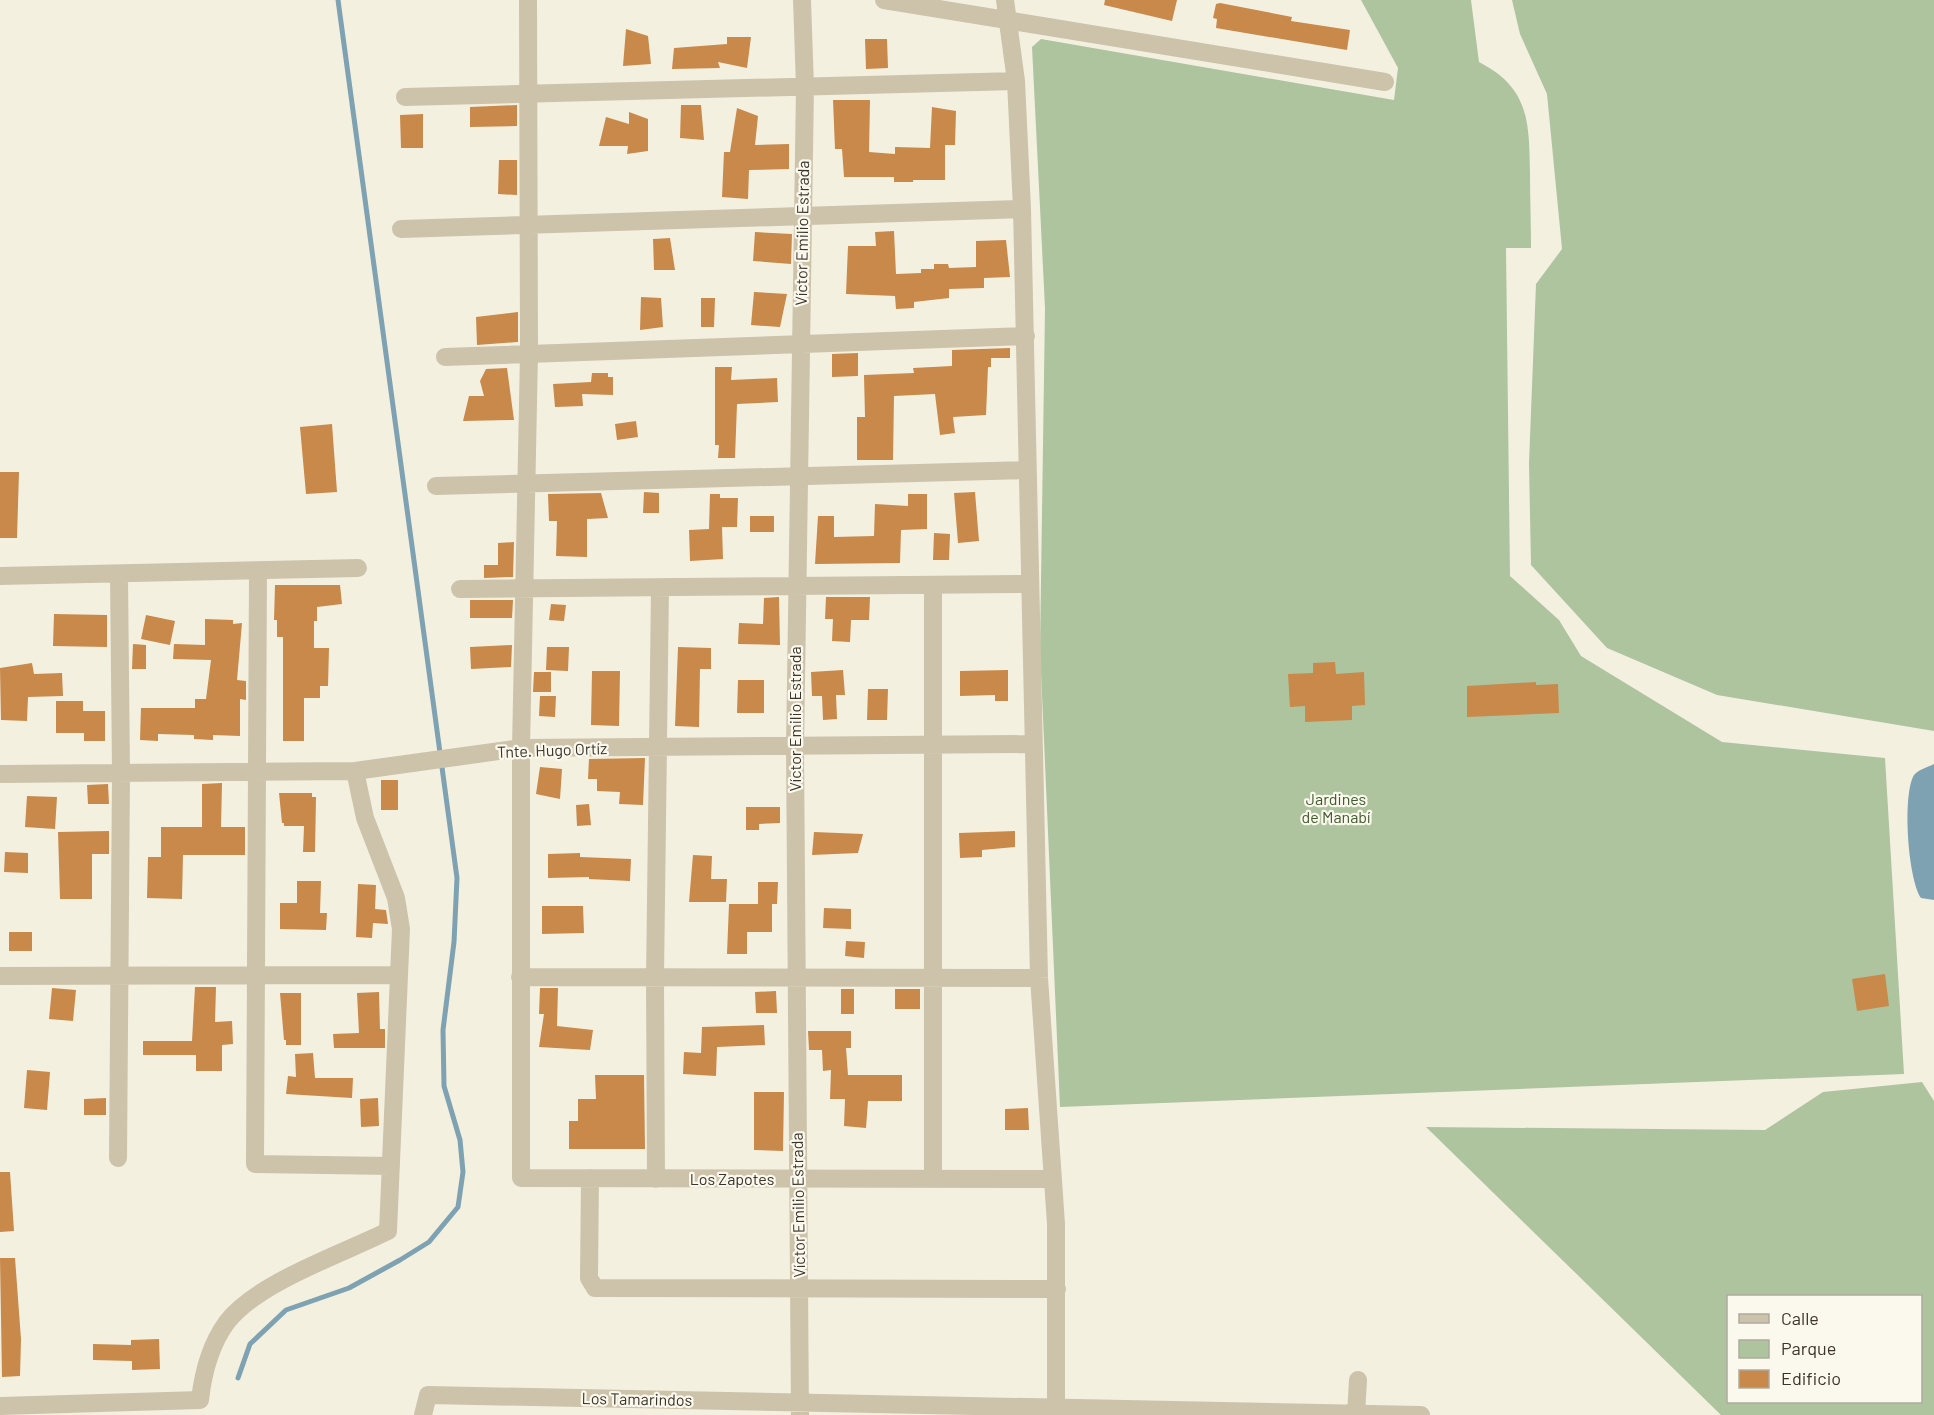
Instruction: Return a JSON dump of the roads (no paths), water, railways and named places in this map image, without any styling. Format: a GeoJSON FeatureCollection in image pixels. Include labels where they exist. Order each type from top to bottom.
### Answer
{"type":"FeatureCollection","features":[{"type":"Feature","properties":{"kind":"street"},"geometry":{"type":"LineString","coordinates":[[528,0],[530,94],[527,483],[515,749],[520,977],[795,980],[1039,978]]}},
{"type":"Feature","properties":{"kind":"street","name":"Víctor Emilio Estrada"},"geometry":{"type":"LineString","coordinates":[[800,0],[804,22],[805,87],[795,747],[800,1409]]}},
{"type":"Feature","properties":{"kind":"street"},"geometry":{"type":"LineString","coordinates":[[884,0],[1385,82]]}},
{"type":"Feature","properties":{"kind":"street"},"geometry":{"type":"LineString","coordinates":[[1005,0],[1016,81],[1022,209],[1032,744],[1039,978],[1051,1179],[1056,1224],[1056,1411]]}},
{"type":"Feature","properties":{"kind":"street"},"geometry":{"type":"LineString","coordinates":[[405,97],[1016,81]]}},
{"type":"Feature","properties":{"kind":"street"},"geometry":{"type":"LineString","coordinates":[[401,230],[1022,209]]}},
{"type":"Feature","properties":{"kind":"street"},"geometry":{"type":"LineString","coordinates":[[445,357],[1026,336]]}},
{"type":"Feature","properties":{"kind":"street"},"geometry":{"type":"LineString","coordinates":[[436,486],[1027,470]]}},
{"type":"Feature","properties":{"kind":"street"},"geometry":{"type":"LineString","coordinates":[[0,576],[358,568]]}},
{"type":"Feature","properties":{"kind":"street"},"geometry":{"type":"LineString","coordinates":[[258,571],[258,976],[255,1164],[391,1166]]}},
{"type":"Feature","properties":{"kind":"street"},"geometry":{"type":"LineString","coordinates":[[118,1158],[121,773],[119,574]]}},
{"type":"Feature","properties":{"kind":"street"},"geometry":{"type":"LineString","coordinates":[[460,590],[1029,584]]}},
{"type":"Feature","properties":{"kind":"street"},"geometry":{"type":"LineString","coordinates":[[933,586],[933,1178]]}},
{"type":"Feature","properties":{"kind":"street"},"geometry":{"type":"LineString","coordinates":[[656,1179],[655,978],[660,588]]}},
{"type":"Feature","properties":{"kind":"street","name":"Tnte. Hugo Ortíz"},"geometry":{"type":"LineString","coordinates":[[0,774],[355,771],[515,749],[1032,744]]}},
{"type":"Feature","properties":{"kind":"street"},"geometry":{"type":"LineString","coordinates":[[0,1406],[200,1400],[202,1376],[212,1349],[227,1322],[251,1299],[280,1282],[388,1231],[400,929],[396,898],[365,818],[355,771]]}},
{"type":"Feature","properties":{"kind":"street"},"geometry":{"type":"LineString","coordinates":[[0,976],[399,975]]}},
{"type":"Feature","properties":{"kind":"street","name":"Los Zapotes"},"geometry":{"type":"LineString","coordinates":[[520,977],[521,1178],[1051,1179]]}},
{"type":"Feature","properties":{"kind":"street"},"geometry":{"type":"LineString","coordinates":[[590,1178],[589,1278],[595,1288],[1057,1289]]}},
{"type":"Feature","properties":{"kind":"street"},"geometry":{"type":"LineString","coordinates":[[1356,1414],[1358,1380]]}},
{"type":"Feature","properties":{"kind":"street","name":"Los Tamarindos"},"geometry":{"type":"LineString","coordinates":[[423,1415],[429,1395],[800,1409],[1421,1415]]}},
{"type":"Feature","properties":{"kind":"street"},"geometry":{"type":"LineString","coordinates":[[75,1404],[94,1415]]}},
{"type":"Feature","properties":{"kind":"water"},"geometry":{"type":"Polygon","coordinates":[[[1934,764],[1934,900],[1921,898],[1916,888],[1908,837],[1908,800],[1914,775],[1934,764]]]}},
{"type":"Feature","properties":{"kind":"waterway"},"geometry":{"type":"LineString","coordinates":[[238,1378],[250,1344],[286,1310],[349,1288],[429,1242],[458,1207],[463,1172],[460,1140],[444,1086],[443,1030],[454,942],[457,878],[338,0]]}},
{"type":"Feature","properties":{"kind":"park label","name":"Jardines de Manabí"},"geometry":{"type":"Point","coordinates":[1336,808]}}]}
